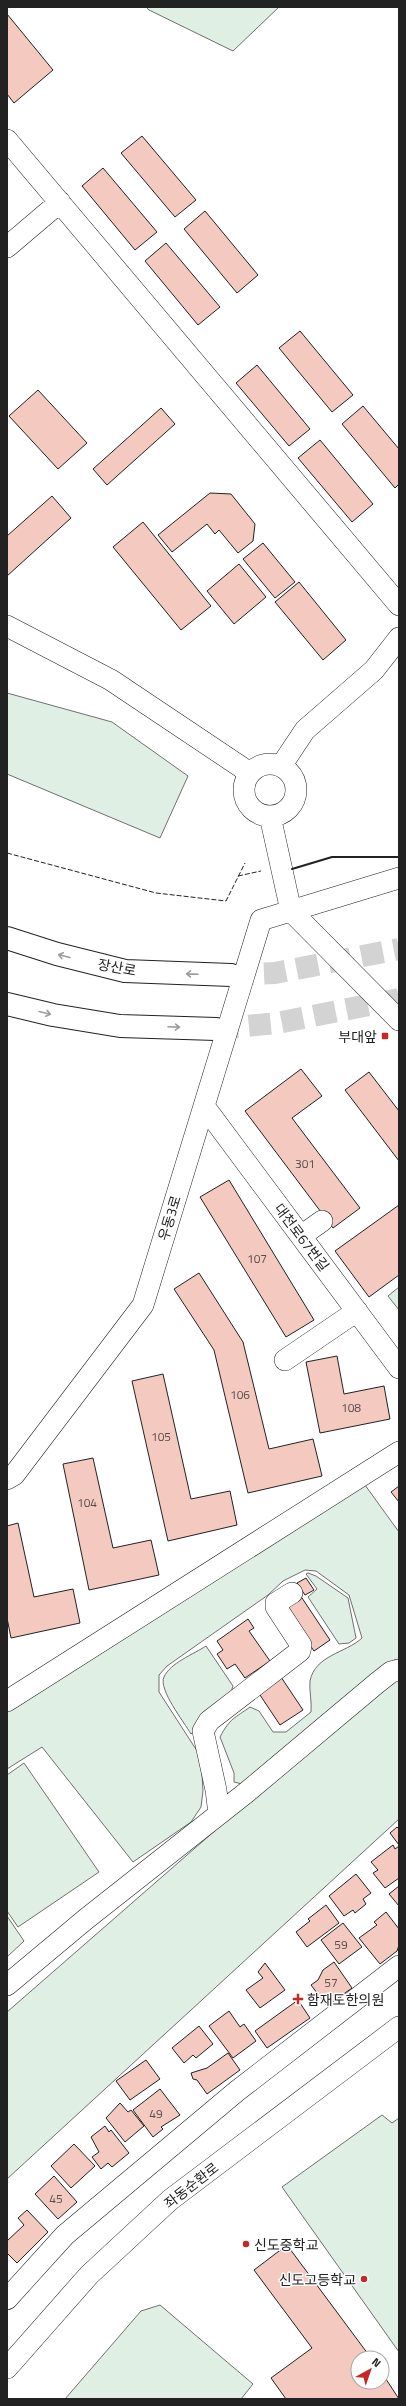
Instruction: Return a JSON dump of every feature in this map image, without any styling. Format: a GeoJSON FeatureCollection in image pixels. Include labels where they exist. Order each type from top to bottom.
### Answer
{"type":"FeatureCollection","features":[{"type":"Feature","properties":{"kind":"highway","name":"장산로"},"geometry":{"type":"LineString","coordinates":[[7,938],[57,954],[125,971],[231,975]]}},
{"type":"Feature","properties":{"kind":"highway"},"geometry":{"type":"LineString","coordinates":[[7,1004],[53,1015],[120,1026],[216,1029]]}},
{"type":"Feature","properties":{"kind":"street"},"geometry":{"type":"LineString","coordinates":[[7,140],[399,605]]}},
{"type":"Feature","properties":{"kind":"street"},"geometry":{"type":"LineString","coordinates":[[7,247],[60,202]]}},
{"type":"Feature","properties":{"kind":"street"},"geometry":{"type":"LineString","coordinates":[[7,626],[111,680],[250,773]]}},
{"type":"Feature","properties":{"kind":"street"},"geometry":{"type":"LineString","coordinates":[[281,766],[305,730],[374,670],[399,638]]}},
{"type":"Feature","properties":{"kind":"street"},"geometry":{"type":"LineString","coordinates":[[264,765],[281,766],[293,778],[295,795],[286,810],[270,816],[254,810],[245,796],[246,780],[250,773],[264,765]]}},
{"type":"Feature","properties":{"kind":"street"},"geometry":{"type":"LineString","coordinates":[[270,816],[291,911],[399,1020]]}},
{"type":"Feature","properties":{"kind":"street"},"geometry":{"type":"LineString","coordinates":[[291,911],[399,878]]}},
{"type":"Feature","properties":{"kind":"street","name":"우동3로"},"geometry":{"type":"LineString","coordinates":[[7,1479],[14,1474],[143,1305],[261,920],[291,911]]}},
{"type":"Feature","properties":{"kind":"street","name":"대천로67번길"},"geometry":{"type":"LineString","coordinates":[[204,1106],[399,1368]]}},
{"type":"Feature","properties":{"kind":"street"},"geometry":{"type":"LineString","coordinates":[[301,1236],[322,1221]]}},
{"type":"Feature","properties":{"kind":"street"},"geometry":{"type":"LineString","coordinates":[[285,1360],[357,1311]]}},
{"type":"Feature","properties":{"kind":"street"},"geometry":{"type":"LineString","coordinates":[[7,1701],[399,1452]]}},
{"type":"Feature","properties":{"kind":"street"},"geometry":{"type":"LineString","coordinates":[[219,1814],[216,1790],[203,1731],[209,1721],[300,1651],[301,1645],[276,1607],[276,1603],[292,1593]]}},
{"type":"Feature","properties":{"kind":"street"},"geometry":{"type":"LineString","coordinates":[[7,1985],[86,1919],[219,1814],[377,1683],[391,1672],[399,1670]]}},
{"type":"Feature","properties":{"kind":"street"},"geometry":{"type":"LineString","coordinates":[[7,2299],[65,2234],[237,2091],[399,1966]]}},
{"type":"Feature","properties":{"kind":"street","name":"좌동순환로"},"geometry":{"type":"LineString","coordinates":[[7,2368],[89,2275],[170,2200],[399,2027]]}},
{"type":"Feature","properties":{"kind":"green space"},"geometry":{"type":"Polygon","coordinates":[[[146,7],[279,7],[233,51],[149,10],[146,7]]]}},
{"type":"Feature","properties":{"kind":"green space"},"geometry":{"type":"Polygon","coordinates":[[[7,693],[112,722],[188,776],[160,838],[7,774],[7,693]]]}},
{"type":"Feature","properties":{"kind":"green space"},"geometry":{"type":"Polygon","coordinates":[[[399,1287],[399,1310],[388,1296],[399,1287]]]}},
{"type":"Feature","properties":{"kind":"green space"},"geometry":{"type":"Polygon","coordinates":[[[365,1485],[399,1532],[399,1659],[394,1660],[242,1784],[234,1782],[234,1773],[220,1737],[227,1726],[233,1719],[250,1707],[259,1711],[273,1732],[286,1732],[311,1712],[310,1681],[313,1672],[318,1665],[332,1655],[362,1638],[349,1595],[316,1571],[305,1570],[283,1581],[268,1595],[167,1666],[159,1675],[159,1692],[201,1757],[203,1791],[201,1807],[191,1822],[133,1862],[42,1747],[7,1769],[7,1711],[365,1485]]]}},
{"type":"Feature","properties":{"kind":"green space"},"geometry":{"type":"Polygon","coordinates":[[[308,1573],[316,1576],[348,1598],[356,1638],[349,1643],[339,1644],[308,1597],[317,1589],[306,1574],[308,1573]]]}},
{"type":"Feature","properties":{"kind":"green space"},"geometry":{"type":"Polygon","coordinates":[[[206,1646],[233,1686],[231,1692],[191,1734],[168,1697],[163,1682],[164,1677],[171,1667],[206,1646]]]}},
{"type":"Feature","properties":{"kind":"green space"},"geometry":{"type":"Polygon","coordinates":[[[399,1679],[399,1819],[7,2179],[7,2012],[374,1692],[399,1679]]]}},
{"type":"Feature","properties":{"kind":"green space"},"geometry":{"type":"Polygon","coordinates":[[[24,1763],[99,1872],[18,1927],[7,1911],[7,1775],[24,1763]]]}},
{"type":"Feature","properties":{"kind":"green space"},"geometry":{"type":"Polygon","coordinates":[[[7,1916],[24,1941],[7,1957],[7,1916]]]}},
{"type":"Feature","properties":{"kind":"green space","name":"신도고등학교"},"geometry":{"type":"Polygon","coordinates":[[[382,2115],[392,2123],[399,2118],[399,2352],[282,2187],[382,2115]]]}},
{"type":"Feature","properties":{"kind":"green space"},"geometry":{"type":"Polygon","coordinates":[[[160,2305],[253,2384],[241,2399],[65,2399],[141,2311],[160,2305]]]}},
{"type":"Feature","properties":{"kind":"building"},"geometry":{"type":"Polygon","coordinates":[[[7,14],[53,70],[14,103],[7,94],[7,14]]]}},
{"type":"Feature","properties":{"kind":"building"},"geometry":{"type":"Polygon","coordinates":[[[142,136],[196,200],[175,217],[121,153],[142,136]]]}},
{"type":"Feature","properties":{"kind":"building"},"geometry":{"type":"Polygon","coordinates":[[[103,168],[157,232],[135,250],[82,186],[103,168]]]}},
{"type":"Feature","properties":{"kind":"building"},"geometry":{"type":"Polygon","coordinates":[[[205,211],[258,275],[237,293],[184,229],[205,211]]]}},
{"type":"Feature","properties":{"kind":"building"},"geometry":{"type":"Polygon","coordinates":[[[166,243],[220,307],[198,325],[145,261],[166,243]]]}},
{"type":"Feature","properties":{"kind":"building"},"geometry":{"type":"Polygon","coordinates":[[[300,331],[353,395],[332,412],[279,348],[300,331]]]}},
{"type":"Feature","properties":{"kind":"building"},"geometry":{"type":"Polygon","coordinates":[[[257,365],[310,429],[289,446],[236,383],[257,365]]]}},
{"type":"Feature","properties":{"kind":"building"},"geometry":{"type":"Polygon","coordinates":[[[38,390],[87,443],[58,469],[9,416],[38,390]]]}},
{"type":"Feature","properties":{"kind":"building"},"geometry":{"type":"Polygon","coordinates":[[[363,406],[399,449],[399,484],[395,488],[342,424],[363,406]]]}},
{"type":"Feature","properties":{"kind":"building"},"geometry":{"type":"Polygon","coordinates":[[[161,408],[175,424],[107,485],[93,469],[161,408]]]}},
{"type":"Feature","properties":{"kind":"building"},"geometry":{"type":"Polygon","coordinates":[[[320,440],[373,504],[352,522],[298,458],[320,440]]]}},
{"type":"Feature","properties":{"kind":"building"},"geometry":{"type":"Polygon","coordinates":[[[210,493],[231,494],[255,524],[253,541],[238,553],[219,530],[215,534],[207,524],[172,552],[158,535],[210,493]]]}},
{"type":"Feature","properties":{"kind":"building"},"geometry":{"type":"Polygon","coordinates":[[[52,496],[71,518],[7,576],[7,536],[52,496]]]}},
{"type":"Feature","properties":{"kind":"building"},"geometry":{"type":"Polygon","coordinates":[[[143,522],[211,606],[181,630],[113,547],[143,522]]]}},
{"type":"Feature","properties":{"kind":"building"},"geometry":{"type":"Polygon","coordinates":[[[263,543],[295,582],[275,598],[243,559],[263,543]]]}},
{"type":"Feature","properties":{"kind":"building"},"geometry":{"type":"Polygon","coordinates":[[[239,564],[266,597],[234,624],[207,591],[239,564]]]}},
{"type":"Feature","properties":{"kind":"building"},"geometry":{"type":"Polygon","coordinates":[[[299,582],[346,640],[323,660],[275,602],[299,582]]]}},
{"type":"Feature","properties":{"kind":"building"},"geometry":{"type":"Polygon","coordinates":[[[301,1069],[322,1096],[292,1118],[360,1208],[333,1228],[245,1111],[301,1069]]]}},
{"type":"Feature","properties":{"kind":"building"},"geometry":{"type":"Polygon","coordinates":[[[369,1072],[399,1111],[399,1161],[345,1090],[369,1072]]]}},
{"type":"Feature","properties":{"kind":"building"},"geometry":{"type":"Polygon","coordinates":[[[229,1180],[314,1320],[286,1337],[200,1197],[229,1180]]]}},
{"type":"Feature","properties":{"kind":"building"},"geometry":{"type":"Polygon","coordinates":[[[399,1205],[399,1275],[369,1297],[335,1251],[399,1205]]]}},
{"type":"Feature","properties":{"kind":"building"},"geometry":{"type":"Polygon","coordinates":[[[199,1273],[243,1342],[269,1449],[313,1439],[322,1476],[248,1493],[214,1350],[174,1289],[199,1273]]]}},
{"type":"Feature","properties":{"kind":"building"},"geometry":{"type":"Polygon","coordinates":[[[337,1356],[344,1394],[384,1386],[390,1419],[320,1433],[306,1362],[337,1356]]]}},
{"type":"Feature","properties":{"kind":"building"},"geometry":{"type":"Polygon","coordinates":[[[163,1374],[191,1499],[230,1491],[237,1525],[168,1541],[132,1381],[163,1374]]]}},
{"type":"Feature","properties":{"kind":"building"},"geometry":{"type":"Polygon","coordinates":[[[93,1458],[113,1548],[151,1540],[159,1575],[89,1590],[63,1464],[93,1458]]]}},
{"type":"Feature","properties":{"kind":"building"},"geometry":{"type":"Polygon","coordinates":[[[399,1486],[399,1502],[391,1492],[399,1486]]]}},
{"type":"Feature","properties":{"kind":"building"},"geometry":{"type":"Polygon","coordinates":[[[18,1523],[34,1597],[73,1589],[80,1623],[11,1638],[7,1618],[7,1526],[18,1523]]]}},
{"type":"Feature","properties":{"kind":"building"},"geometry":{"type":"Polygon","coordinates":[[[306,1578],[314,1590],[305,1595],[297,1583],[306,1578]]]}},
{"type":"Feature","properties":{"kind":"building"},"geometry":{"type":"Polygon","coordinates":[[[300,1595],[330,1640],[314,1651],[283,1606],[300,1595]]]}},
{"type":"Feature","properties":{"kind":"building"},"geometry":{"type":"Polygon","coordinates":[[[248,1619],[254,1628],[249,1631],[270,1661],[245,1678],[235,1664],[227,1669],[217,1654],[223,1650],[217,1641],[248,1619]]]}},
{"type":"Feature","properties":{"kind":"building"},"geometry":{"type":"Polygon","coordinates":[[[281,1677],[303,1710],[280,1725],[258,1692],[281,1677]]]}},
{"type":"Feature","properties":{"kind":"building"},"geometry":{"type":"Polygon","coordinates":[[[397,1827],[399,1829],[399,1845],[390,1833],[397,1827]]]}},
{"type":"Feature","properties":{"kind":"building"},"geometry":{"type":"Polygon","coordinates":[[[393,1845],[395,1849],[399,1846],[399,1878],[385,1888],[373,1873],[378,1870],[371,1862],[393,1845]]]}},
{"type":"Feature","properties":{"kind":"building"},"geometry":{"type":"Polygon","coordinates":[[[356,1874],[371,1893],[363,1899],[366,1904],[355,1913],[353,1910],[344,1916],[329,1896],[356,1874]]]}},
{"type":"Feature","properties":{"kind":"building"},"geometry":{"type":"Polygon","coordinates":[[[399,1886],[399,1906],[389,1894],[399,1886]]]}},
{"type":"Feature","properties":{"kind":"building"},"geometry":{"type":"Polygon","coordinates":[[[326,1905],[339,1923],[307,1947],[296,1932],[310,1921],[308,1919],[326,1905]]]}},
{"type":"Feature","properties":{"kind":"building"},"geometry":{"type":"Polygon","coordinates":[[[386,1912],[399,1929],[399,1945],[397,1951],[380,1964],[359,1938],[377,1925],[374,1922],[386,1912]]]}},
{"type":"Feature","properties":{"kind":"building"},"geometry":{"type":"Polygon","coordinates":[[[343,1923],[362,1947],[339,1964],[321,1940],[343,1923]]]}},
{"type":"Feature","properties":{"kind":"building"},"geometry":{"type":"Polygon","coordinates":[[[334,1962],[352,1988],[327,2006],[311,1985],[318,1980],[323,1970],[334,1962]]]}},
{"type":"Feature","properties":{"kind":"building"},"geometry":{"type":"Polygon","coordinates":[[[265,1963],[285,1990],[260,2008],[246,1990],[263,1978],[258,1972],[265,1963]]]}},
{"type":"Feature","properties":{"kind":"building"},"geometry":{"type":"Polygon","coordinates":[[[298,2000],[310,2018],[267,2048],[255,2031],[298,2000]]]}},
{"type":"Feature","properties":{"kind":"building"},"geometry":{"type":"Polygon","coordinates":[[[229,2011],[240,2027],[244,2024],[256,2041],[233,2058],[209,2026],[229,2011]]]}},
{"type":"Feature","properties":{"kind":"building"},"geometry":{"type":"Polygon","coordinates":[[[199,2026],[213,2044],[196,2058],[193,2055],[184,2063],[172,2048],[199,2026]]]}},
{"type":"Feature","properties":{"kind":"building"},"geometry":{"type":"Polygon","coordinates":[[[228,2053],[240,2070],[207,2094],[197,2080],[193,2079],[191,2073],[207,2068],[228,2053]]]}},
{"type":"Feature","properties":{"kind":"building"},"geometry":{"type":"Polygon","coordinates":[[[146,2060],[160,2079],[130,2100],[116,2081],[146,2060]]]}},
{"type":"Feature","properties":{"kind":"building"},"geometry":{"type":"Polygon","coordinates":[[[160,2089],[180,2115],[161,2127],[163,2129],[153,2137],[133,2110],[160,2089]]]}},
{"type":"Feature","properties":{"kind":"building"},"geometry":{"type":"Polygon","coordinates":[[[120,2103],[128,2112],[131,2110],[144,2126],[125,2142],[106,2118],[120,2103]]]}},
{"type":"Feature","properties":{"kind":"building"},"geometry":{"type":"Polygon","coordinates":[[[105,2126],[109,2132],[111,2130],[129,2153],[112,2167],[108,2163],[101,2169],[92,2157],[99,2152],[91,2137],[105,2126]]]}},
{"type":"Feature","properties":{"kind":"building"},"geometry":{"type":"Polygon","coordinates":[[[74,2144],[95,2166],[71,2188],[51,2166],[74,2144]]]}},
{"type":"Feature","properties":{"kind":"building"},"geometry":{"type":"Polygon","coordinates":[[[54,2176],[77,2202],[58,2219],[35,2194],[54,2176]]]}},
{"type":"Feature","properties":{"kind":"building"},"geometry":{"type":"Polygon","coordinates":[[[27,2210],[48,2232],[17,2263],[7,2253],[7,2241],[24,2225],[18,2218],[27,2210]]]}},
{"type":"Feature","properties":{"kind":"building"},"geometry":{"type":"Polygon","coordinates":[[[287,2245],[365,2350],[350,2350],[350,2390],[390,2390],[390,2385],[399,2399],[286,2399],[271,2378],[312,2348],[254,2270],[287,2245]]]}},
{"type":"Feature","properties":{"kind":"tunnel"},"geometry":{"type":"LineString","coordinates":[[231,975],[275,973],[399,949]]}},
{"type":"Feature","properties":{"kind":"tunnel"},"geometry":{"type":"LineString","coordinates":[[216,1029],[277,1023],[399,999]]}},
{"type":"Feature","properties":{"kind":"fence"},"geometry":{"type":"LineString","coordinates":[[7,853],[156,893],[226,901],[245,863]]}},
{"type":"Feature","properties":{"kind":"fence"},"geometry":{"type":"LineString","coordinates":[[238,876],[261,871]]}},
{"type":"Feature","properties":{"kind":"wall"},"geometry":{"type":"LineString","coordinates":[[292,869],[332,857],[399,857]]}},
{"type":"Feature","properties":{"kind":"place","name":"부대앞"},"geometry":{"type":"Point","coordinates":[385,1036]}},
{"type":"Feature","properties":{"kind":"place","name":"함재도한의원"},"geometry":{"type":"Point","coordinates":[298,1999]}},
{"type":"Feature","properties":{"kind":"place","name":"신도중학교"},"geometry":{"type":"Point","coordinates":[246,2244]}},
{"type":"Feature","properties":{"kind":"place","name":"신도고등학교"},"geometry":{"type":"Point","coordinates":[364,2279]}}]}
